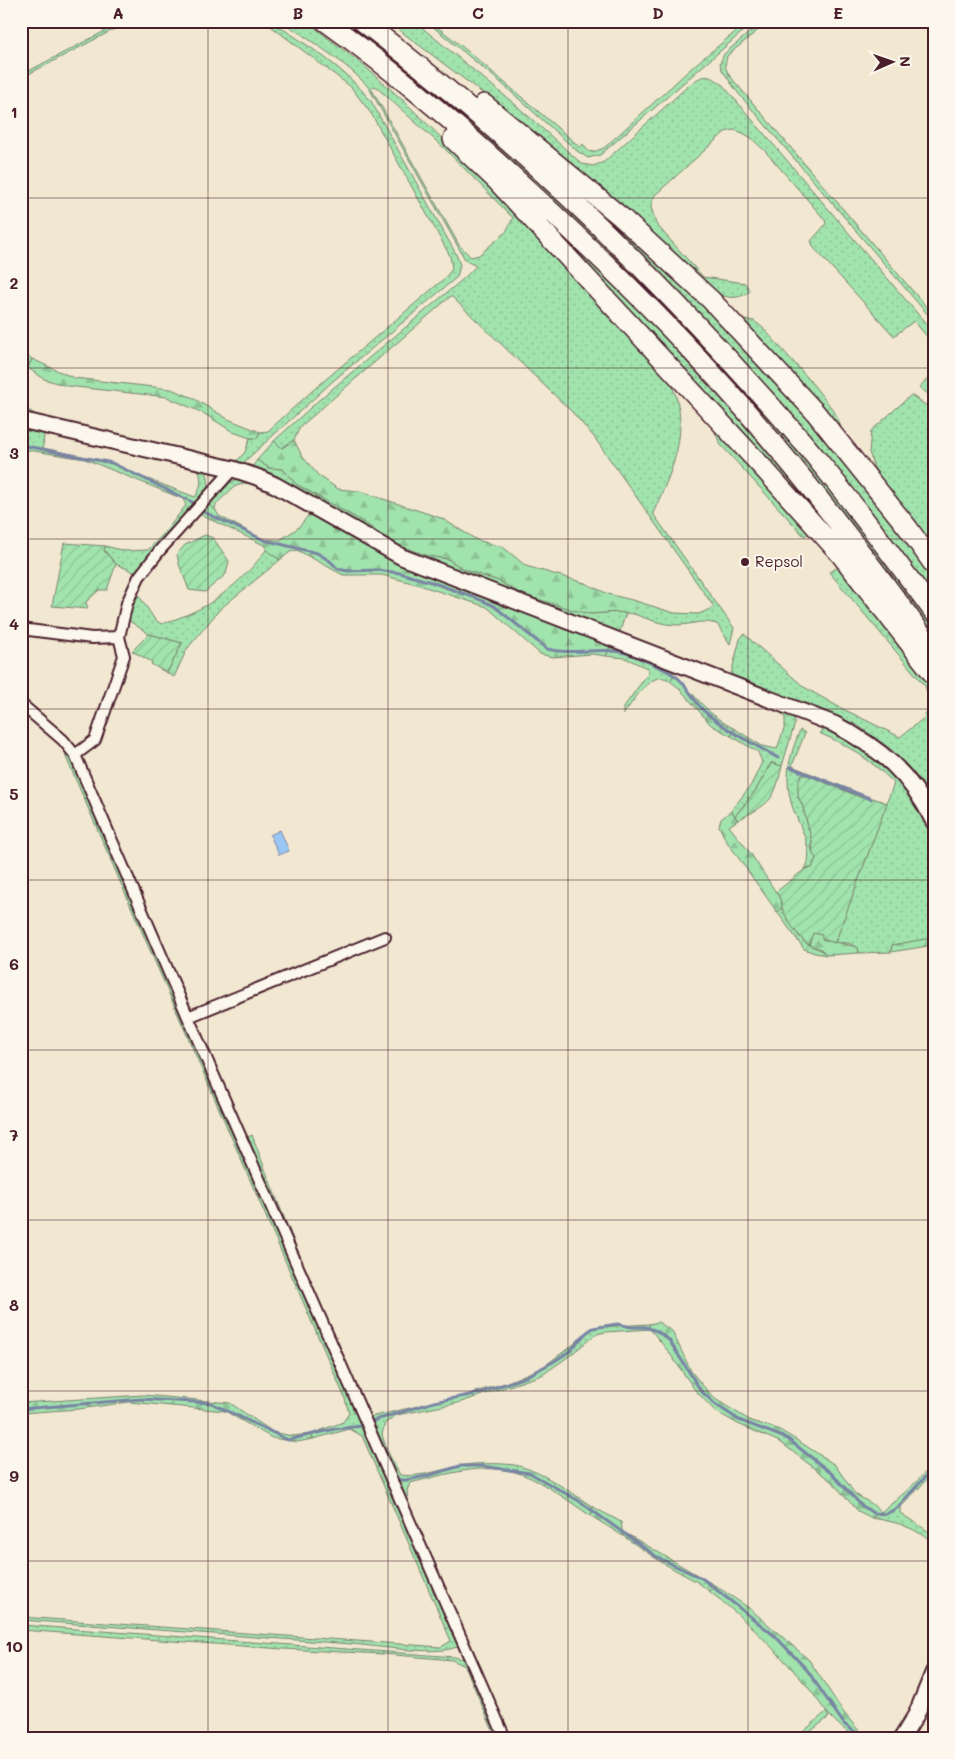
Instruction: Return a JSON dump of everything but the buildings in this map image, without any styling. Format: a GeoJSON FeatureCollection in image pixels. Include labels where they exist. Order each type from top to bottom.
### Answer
{"type":"FeatureCollection","features":[{"type":"Feature","properties":{"kind":"highway"},"geometry":{"type":"LineString","coordinates":[[325,21],[459,128],[600,258],[671,330],[746,411],[803,479],[877,572],[934,651]]}},
{"type":"Feature","properties":{"kind":"highway"},"geometry":{"type":"LineString","coordinates":[[362,21],[479,116],[563,191],[685,312],[820,463],[892,554],[934,612]]}},
{"type":"Feature","properties":{"kind":"highway"},"geometry":{"type":"LineString","coordinates":[[372,21],[393,33],[526,138],[621,217],[711,300],[815,412],[908,528],[934,565]]}},
{"type":"Feature","properties":{"kind":"highway"},"geometry":{"type":"LineString","coordinates":[[401,80],[440,127],[496,180],[765,470],[841,555],[934,675]]}},
{"type":"Feature","properties":{"kind":"street"},"geometry":{"type":"LineString","coordinates":[[21,420],[233,468],[275,485],[402,557],[834,724],[859,737],[888,758],[910,781],[934,822]]}},
{"type":"Feature","properties":{"kind":"street"},"geometry":{"type":"LineString","coordinates":[[75,755],[95,740],[124,656],[119,637],[127,604],[140,577],[160,550],[233,468]]}},
{"type":"Feature","properties":{"kind":"street"},"geometry":{"type":"LineString","coordinates":[[21,629],[92,638],[119,637]]}},
{"type":"Feature","properties":{"kind":"street"},"geometry":{"type":"LineString","coordinates":[[21,704],[63,740],[75,755],[505,1738]]}},
{"type":"Feature","properties":{"kind":"street"},"geometry":{"type":"LineString","coordinates":[[188,1017],[385,937]]}},
{"type":"Feature","properties":{"kind":"street"},"geometry":{"type":"LineString","coordinates":[[902,1738],[916,1715],[934,1671]]}},
{"type":"Feature","properties":{"kind":"green space"},"geometry":{"type":"Polygon","coordinates":[[[124,21],[130,21],[21,78],[21,75],[124,21]]]}},
{"type":"Feature","properties":{"kind":"green space"},"geometry":{"type":"Polygon","coordinates":[[[264,21],[271,21],[324,57],[349,78],[371,101],[456,254],[460,265],[457,277],[333,381],[243,463],[237,464],[21,416],[21,352],[32,359],[28,368],[22,369],[24,407],[36,415],[232,461],[238,460],[245,452],[250,438],[257,438],[260,432],[268,431],[445,278],[452,269],[450,256],[372,115],[351,87],[264,21]]]}},
{"type":"Feature","properties":{"kind":"green space"},"geometry":{"type":"Polygon","coordinates":[[[281,21],[306,21],[362,64],[405,102],[514,209],[663,368],[675,393],[680,424],[679,439],[672,468],[654,515],[734,628],[730,644],[717,624],[700,622],[671,625],[634,614],[636,601],[674,613],[699,614],[714,607],[594,437],[572,412],[451,296],[300,427],[294,440],[282,448],[274,441],[320,399],[476,266],[466,261],[369,88],[351,70],[281,21]],[[375,86],[371,88],[459,245],[471,257],[479,255],[506,232],[513,218],[444,148],[375,86]]]}},
{"type":"Feature","properties":{"kind":"green space"},"geometry":{"type":"Polygon","coordinates":[[[337,21],[351,21],[498,141],[654,290],[800,452],[895,571],[934,625],[934,639],[748,403],[337,21]]]}},
{"type":"Feature","properties":{"kind":"green space"},"geometry":{"type":"Polygon","coordinates":[[[387,21],[414,21],[517,106],[582,164],[593,166],[604,162],[693,82],[704,77],[716,80],[721,83],[934,333],[934,345],[914,321],[894,336],[814,248],[811,241],[826,224],[825,220],[765,151],[750,137],[734,130],[725,132],[654,196],[651,207],[656,224],[703,277],[745,283],[750,291],[741,296],[731,297],[711,290],[509,113],[387,21]]]}},
{"type":"Feature","properties":{"kind":"green space"},"geometry":{"type":"Polygon","coordinates":[[[426,21],[430,21],[470,53],[580,147],[583,144],[588,151],[593,152],[604,148],[697,63],[749,21],[755,21],[600,155],[588,158],[577,151],[499,81],[426,21]]]}},
{"type":"Feature","properties":{"kind":"green space"},"geometry":{"type":"Polygon","coordinates":[[[763,21],[769,21],[727,56],[725,66],[729,75],[934,316],[934,322],[738,93],[722,70],[720,63],[724,54],[763,21]]]}},
{"type":"Feature","properties":{"kind":"green space"},"geometry":{"type":"Polygon","coordinates":[[[573,182],[701,300],[793,395],[934,573],[934,596],[889,536],[795,419],[681,294],[569,184],[573,182]]]}},
{"type":"Feature","properties":{"kind":"green space"},"geometry":{"type":"Polygon","coordinates":[[[531,207],[636,307],[731,410],[825,521],[877,592],[531,207]]]}},
{"type":"Feature","properties":{"kind":"green space"},"geometry":{"type":"Polygon","coordinates":[[[747,320],[754,321],[763,328],[807,377],[834,411],[841,427],[839,428],[742,322],[747,320]]]}},
{"type":"Feature","properties":{"kind":"green space"},"geometry":{"type":"Polygon","coordinates":[[[32,359],[74,378],[171,389],[191,397],[228,419],[260,432],[257,438],[250,438],[233,432],[203,413],[167,397],[67,386],[44,379],[28,368],[32,359]]]}},
{"type":"Feature","properties":{"kind":"green space"},"geometry":{"type":"Polygon","coordinates":[[[934,373],[934,399],[919,387],[934,373]]]}},
{"type":"Feature","properties":{"kind":"green space"},"geometry":{"type":"Polygon","coordinates":[[[911,395],[934,411],[934,551],[874,468],[869,452],[871,431],[911,395]]]}},
{"type":"Feature","properties":{"kind":"green space"},"geometry":{"type":"Polygon","coordinates":[[[716,427],[810,533],[804,536],[720,444],[715,432],[716,427]]]}},
{"type":"Feature","properties":{"kind":"green space"},"geometry":{"type":"Polygon","coordinates":[[[23,428],[201,468],[208,477],[208,489],[156,547],[136,573],[116,564],[104,550],[105,546],[125,551],[148,550],[186,505],[183,499],[85,459],[21,449],[21,440],[24,438],[23,428]],[[44,433],[43,448],[106,461],[195,497],[200,485],[199,471],[185,465],[44,433]]]}},
{"type":"Feature","properties":{"kind":"green space"},"geometry":{"type":"Polygon","coordinates":[[[294,440],[302,456],[318,475],[338,489],[359,491],[441,518],[477,540],[503,547],[526,566],[585,583],[608,594],[636,601],[634,614],[616,612],[591,614],[573,610],[521,594],[499,581],[463,569],[448,559],[428,556],[392,543],[365,523],[296,484],[283,469],[269,468],[257,460],[274,441],[282,448],[294,440]]]}},
{"type":"Feature","properties":{"kind":"green space"},"geometry":{"type":"Polygon","coordinates":[[[257,460],[269,468],[283,469],[296,484],[365,523],[392,543],[428,556],[448,559],[463,569],[499,581],[521,594],[591,614],[626,613],[620,631],[615,633],[421,561],[256,470],[253,466],[257,460]]]}},
{"type":"Feature","properties":{"kind":"green space"},"geometry":{"type":"Polygon","coordinates":[[[239,478],[247,478],[317,515],[308,516],[308,513],[256,484],[244,483],[234,487],[216,504],[215,509],[208,505],[231,482],[239,478]]]}},
{"type":"Feature","properties":{"kind":"green space"},"geometry":{"type":"Polygon","coordinates":[[[208,505],[215,509],[219,516],[263,539],[280,540],[298,528],[308,516],[317,515],[358,542],[410,567],[611,644],[606,656],[592,654],[552,657],[540,654],[487,607],[382,575],[343,575],[297,550],[290,552],[280,560],[266,550],[266,546],[199,514],[208,505]]]}},
{"type":"Feature","properties":{"kind":"green space"},"geometry":{"type":"Polygon","coordinates":[[[205,535],[213,538],[229,561],[226,574],[205,592],[189,590],[177,554],[185,545],[205,535]]]}},
{"type":"Feature","properties":{"kind":"green space"},"geometry":{"type":"Polygon","coordinates":[[[64,543],[105,546],[104,551],[116,564],[107,590],[99,590],[86,602],[88,609],[52,606],[64,543]]]}},
{"type":"Feature","properties":{"kind":"green space"},"geometry":{"type":"Polygon","coordinates":[[[266,550],[280,560],[220,609],[187,649],[174,677],[167,673],[182,643],[149,634],[128,620],[138,594],[155,620],[162,624],[191,613],[215,600],[243,576],[266,550]]]}},
{"type":"Feature","properties":{"kind":"green space"},"geometry":{"type":"Polygon","coordinates":[[[837,568],[846,573],[860,589],[934,686],[934,805],[918,780],[892,750],[857,725],[801,701],[782,697],[739,681],[731,674],[740,639],[744,634],[804,687],[837,706],[900,737],[924,718],[930,702],[925,686],[829,572],[837,568]]]}},
{"type":"Feature","properties":{"kind":"green space"},"geometry":{"type":"Polygon","coordinates":[[[149,634],[182,643],[167,673],[132,651],[149,634]]]}},
{"type":"Feature","properties":{"kind":"green space"},"geometry":{"type":"Polygon","coordinates":[[[611,644],[793,715],[795,723],[782,766],[771,763],[756,790],[735,816],[731,811],[751,785],[762,762],[758,752],[731,736],[735,729],[762,746],[777,749],[785,726],[785,717],[781,713],[672,669],[674,675],[670,681],[663,678],[650,682],[623,715],[623,708],[649,672],[647,668],[625,658],[606,656],[611,644]]]}},
{"type":"Feature","properties":{"kind":"green space"},"geometry":{"type":"Polygon","coordinates":[[[674,675],[710,712],[735,729],[731,736],[711,725],[680,689],[670,681],[674,675]]]}},
{"type":"Feature","properties":{"kind":"green space"},"geometry":{"type":"Polygon","coordinates":[[[825,729],[843,735],[867,751],[888,769],[912,797],[923,817],[934,840],[934,939],[892,945],[891,952],[859,953],[858,948],[848,943],[835,943],[894,783],[859,754],[819,733],[825,729]]]}},
{"type":"Feature","properties":{"kind":"green space"},"geometry":{"type":"Polygon","coordinates":[[[800,730],[805,733],[792,766],[864,795],[863,798],[807,775],[801,775],[798,797],[802,804],[812,841],[811,848],[816,858],[812,868],[805,869],[808,861],[807,844],[793,809],[788,782],[791,756],[800,730]]]}},
{"type":"Feature","properties":{"kind":"green space"},"geometry":{"type":"Polygon","coordinates":[[[68,753],[459,1643],[457,1647],[447,1650],[420,1651],[351,1644],[21,1620],[21,1617],[441,1647],[451,1641],[362,1436],[350,1429],[313,1439],[311,1434],[343,1422],[349,1413],[344,1396],[65,755],[68,753]]]}},
{"type":"Feature","properties":{"kind":"green space"},"geometry":{"type":"Polygon","coordinates":[[[771,763],[782,766],[773,794],[764,805],[738,820],[735,816],[756,790],[771,763]]]}},
{"type":"Feature","properties":{"kind":"green space"},"geometry":{"type":"Polygon","coordinates":[[[801,775],[807,775],[862,798],[864,795],[887,803],[835,943],[822,939],[822,935],[813,933],[809,945],[805,942],[789,922],[776,892],[805,869],[812,868],[816,858],[813,854],[812,841],[802,804],[798,797],[798,783],[801,775]]]}},
{"type":"Feature","properties":{"kind":"green space"},"geometry":{"type":"Polygon","coordinates":[[[731,811],[738,820],[729,826],[751,854],[781,900],[782,908],[777,912],[725,839],[719,826],[721,819],[731,811]]]}},
{"type":"Feature","properties":{"kind":"green space"},"geometry":{"type":"Polygon","coordinates":[[[782,908],[801,938],[827,955],[804,949],[777,912],[782,908]]]}},
{"type":"Feature","properties":{"kind":"green space"},"geometry":{"type":"Polygon","coordinates":[[[813,932],[822,935],[823,939],[858,948],[859,953],[827,955],[821,949],[809,945],[813,932]]]}},
{"type":"Feature","properties":{"kind":"green space"},"geometry":{"type":"Polygon","coordinates":[[[934,939],[934,945],[891,952],[892,945],[934,939]]]}},
{"type":"Feature","properties":{"kind":"green space"},"geometry":{"type":"Polygon","coordinates":[[[252,1135],[309,1277],[370,1417],[466,1395],[505,1383],[543,1367],[574,1344],[587,1331],[600,1327],[649,1324],[650,1329],[596,1334],[542,1375],[458,1403],[397,1415],[385,1423],[382,1435],[387,1450],[400,1475],[425,1474],[470,1464],[514,1465],[529,1469],[548,1478],[593,1507],[591,1516],[548,1487],[508,1470],[479,1469],[451,1473],[410,1483],[407,1491],[409,1507],[511,1738],[507,1738],[244,1139],[252,1135]]]}},
{"type":"Feature","properties":{"kind":"green space"},"geometry":{"type":"Polygon","coordinates":[[[658,1322],[672,1331],[691,1371],[715,1399],[751,1421],[778,1429],[835,1465],[855,1494],[881,1512],[872,1518],[858,1511],[831,1481],[780,1442],[738,1424],[715,1411],[695,1390],[650,1329],[649,1324],[658,1322]]]}},
{"type":"Feature","properties":{"kind":"green space"},"geometry":{"type":"Polygon","coordinates":[[[143,1395],[230,1403],[273,1432],[292,1436],[311,1434],[313,1439],[297,1442],[272,1438],[225,1411],[129,1402],[79,1409],[21,1413],[21,1403],[143,1395]]]}},
{"type":"Feature","properties":{"kind":"green space"},"geometry":{"type":"Polygon","coordinates":[[[934,1463],[934,1472],[900,1508],[900,1513],[934,1535],[934,1542],[904,1526],[872,1518],[905,1492],[934,1463]]]}},
{"type":"Feature","properties":{"kind":"green space"},"geometry":{"type":"Polygon","coordinates":[[[593,1507],[621,1522],[623,1536],[591,1516],[593,1507]]]}},
{"type":"Feature","properties":{"kind":"green space"},"geometry":{"type":"Polygon","coordinates":[[[622,1531],[716,1586],[709,1591],[623,1536],[622,1531]]]}},
{"type":"Feature","properties":{"kind":"green space"},"geometry":{"type":"Polygon","coordinates":[[[716,1586],[749,1608],[809,1660],[844,1713],[860,1732],[876,1738],[857,1737],[839,1725],[801,1679],[768,1644],[734,1611],[709,1591],[716,1586]]]}},
{"type":"Feature","properties":{"kind":"green space"},"geometry":{"type":"Polygon","coordinates":[[[21,1625],[455,1657],[463,1659],[468,1664],[501,1738],[496,1738],[465,1666],[452,1660],[21,1630],[21,1625]]]}},
{"type":"Feature","properties":{"kind":"green space"},"geometry":{"type":"Polygon","coordinates":[[[826,1712],[829,1717],[802,1738],[796,1738],[826,1712]]]}},
{"type":"Feature","properties":{"kind":"water"},"geometry":{"type":"Polygon","coordinates":[[[280,830],[289,851],[279,855],[270,835],[280,830]]]}},
{"type":"Feature","properties":{"kind":"waterway"},"geometry":{"type":"LineString","coordinates":[[21,445],[112,463],[194,503]]}},
{"type":"Feature","properties":{"kind":"waterway"},"geometry":{"type":"LineString","coordinates":[[204,512],[264,540],[317,553],[330,561],[338,569],[348,571],[377,570],[400,573],[476,598],[494,606],[547,649],[566,652],[616,651],[645,661],[678,678],[700,707],[712,718],[778,758]]}},
{"type":"Feature","properties":{"kind":"waterway"},"geometry":{"type":"LineString","coordinates":[[790,767],[871,799]]}},
{"type":"Feature","properties":{"kind":"waterway"},"geometry":{"type":"LineString","coordinates":[[369,1422],[434,1402],[480,1393],[525,1377],[570,1351],[593,1328],[617,1324],[645,1327],[657,1331],[669,1340],[701,1391],[715,1404],[739,1420],[788,1439],[831,1473],[861,1505],[873,1513],[886,1514],[897,1508],[934,1467]]}},
{"type":"Feature","properties":{"kind":"waterway"},"geometry":{"type":"LineString","coordinates":[[21,1409],[141,1399],[211,1403],[288,1440],[335,1429],[361,1426]]}},
{"type":"Feature","properties":{"kind":"waterway"},"geometry":{"type":"LineString","coordinates":[[372,1422],[395,1475],[399,1480],[427,1476],[460,1466],[482,1466],[530,1473],[579,1501],[657,1557],[703,1579],[775,1636],[807,1670],[844,1724],[863,1738]]}},
{"type":"Feature","properties":{"kind":"place","name":"Repsol"},"geometry":{"type":"Point","coordinates":[745,562]}}]}
